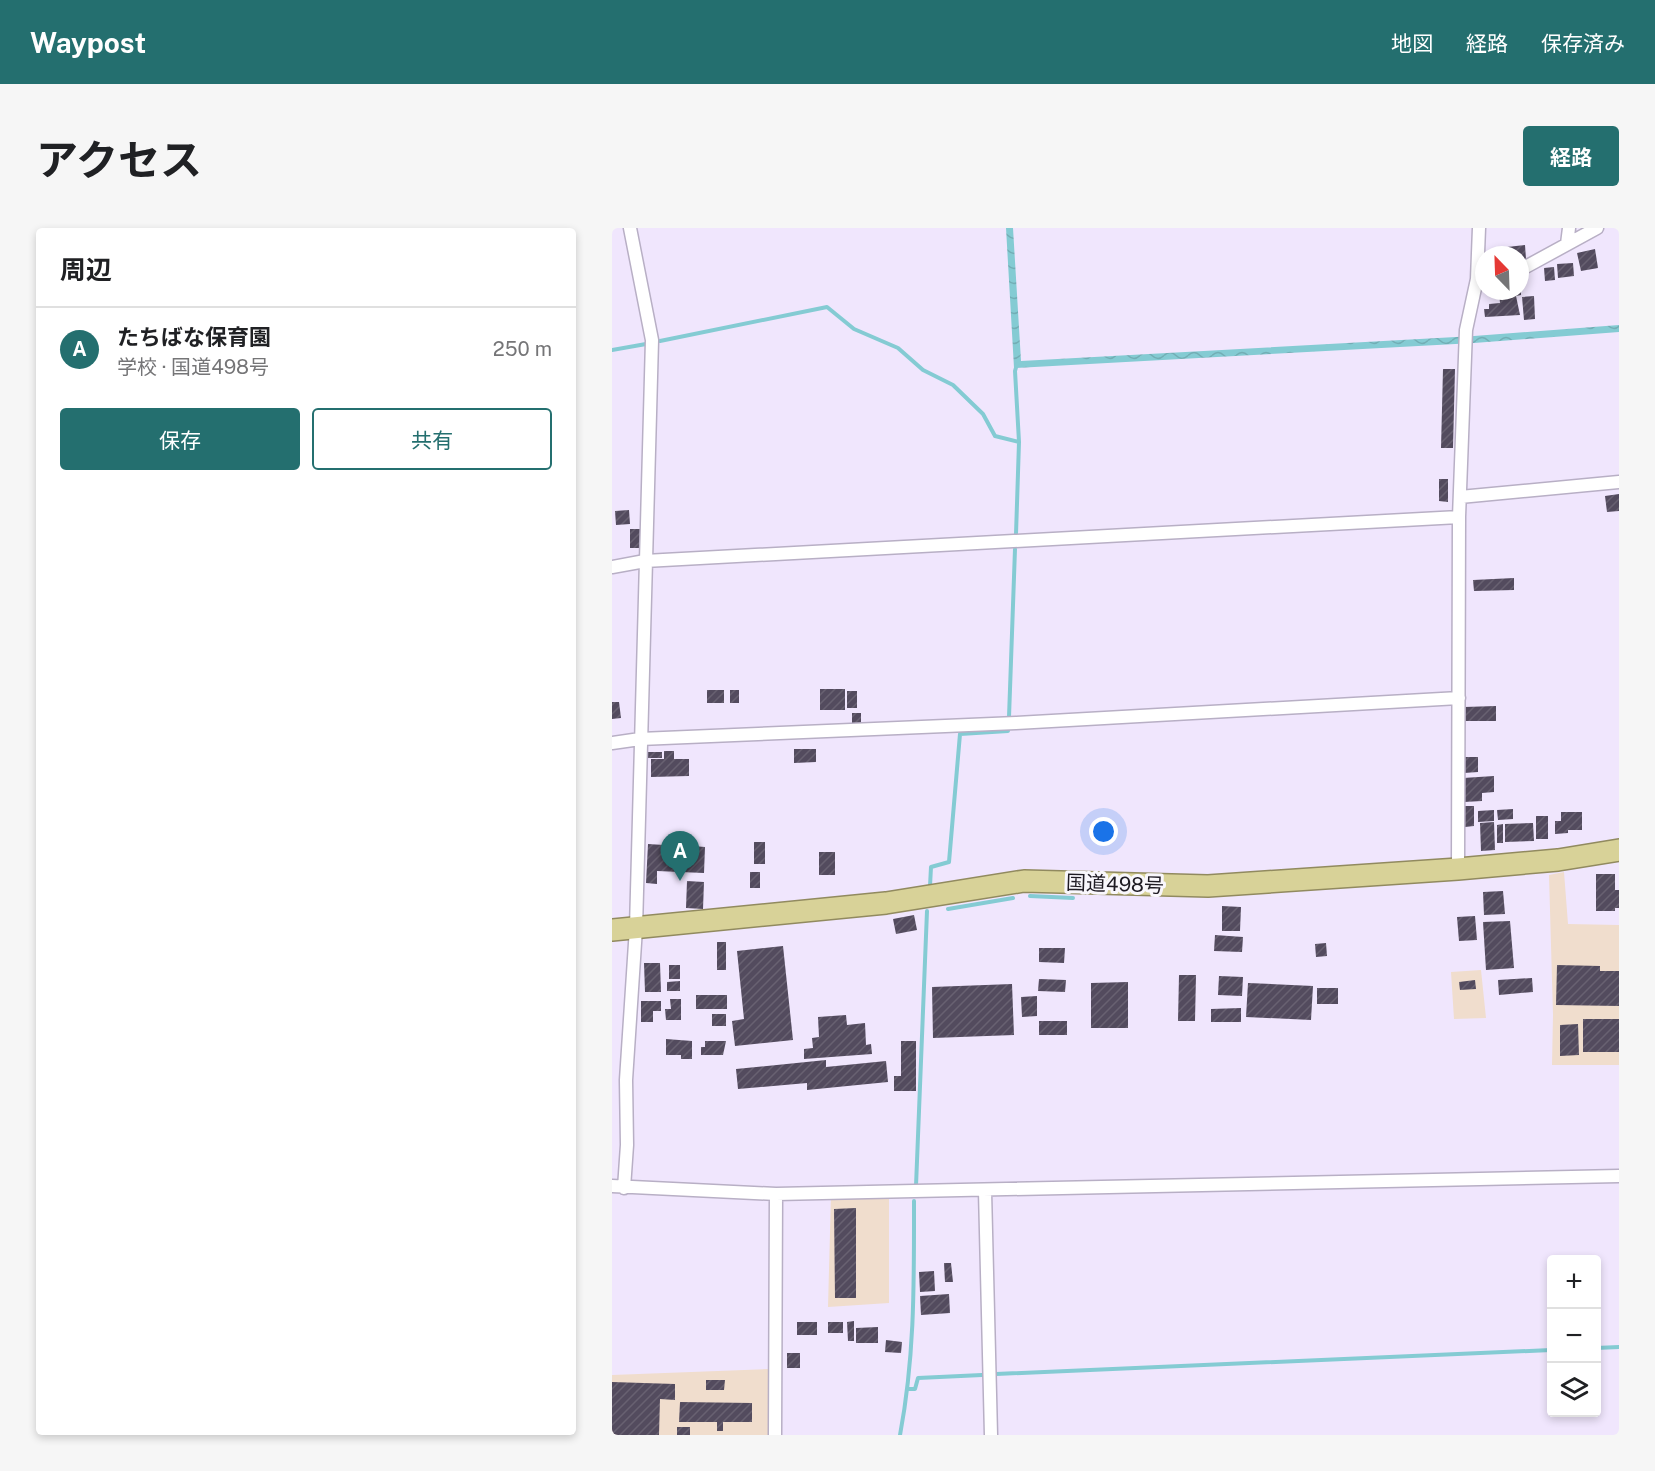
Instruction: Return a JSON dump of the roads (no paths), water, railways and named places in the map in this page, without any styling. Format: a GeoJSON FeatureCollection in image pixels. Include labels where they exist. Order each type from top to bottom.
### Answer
{"type":"FeatureCollection","features":[{"type":"Feature","properties":{"kind":"highway","name":"国道498号"},"geometry":{"type":"LineString","coordinates":[[612,930],[885,903],[1024,882],[1208,886],[1458,869],[1558,860],[1619,850]]}},
{"type":"Feature","properties":{"kind":"street"},"geometry":{"type":"LineString","coordinates":[[630,228],[652,340],[636,928],[626,1080],[627,1145],[618,1187],[776,1194],[1619,1176]]}},
{"type":"Feature","properties":{"kind":"street"},"geometry":{"type":"LineString","coordinates":[[1458,869],[1459,517],[1466,330],[1477,279],[1479,228]]}},
{"type":"Feature","properties":{"kind":"street"},"geometry":{"type":"LineString","coordinates":[[1567,244],[1569,228]]}},
{"type":"Feature","properties":{"kind":"street"},"geometry":{"type":"LineString","coordinates":[[1529,265],[1597,228]]}},
{"type":"Feature","properties":{"kind":"street"},"geometry":{"type":"LineString","coordinates":[[1460,497],[1619,482]]}},
{"type":"Feature","properties":{"kind":"street"},"geometry":{"type":"LineString","coordinates":[[612,567],[645,561],[1459,517]]}},
{"type":"Feature","properties":{"kind":"street"},"geometry":{"type":"LineString","coordinates":[[612,743],[640,739],[1005,724],[1459,698]]}},
{"type":"Feature","properties":{"kind":"street"},"geometry":{"type":"LineString","coordinates":[[985,1191],[991,1435]]}},
{"type":"Feature","properties":{"kind":"street"},"geometry":{"type":"LineString","coordinates":[[775,1435],[776,1194]]}},
{"type":"Feature","properties":{"kind":"water"},"geometry":{"type":"Polygon","coordinates":[[[1006,228],[1013,228],[1021,361],[1474,336],[1619,325],[1619,332],[1474,343],[1014,368],[1006,228]]]}},
{"type":"Feature","properties":{"kind":"waterway"},"geometry":{"type":"LineString","coordinates":[[660,341],[827,307],[854,329],[898,348],[923,370],[953,385],[983,414],[995,436],[1019,442]]}},
{"type":"Feature","properties":{"kind":"waterway"},"geometry":{"type":"LineString","coordinates":[[612,350],[646,344]]}},
{"type":"Feature","properties":{"kind":"waterway"},"geometry":{"type":"LineString","coordinates":[[1016,534],[1019,442],[1015,371],[1017,364]]}},
{"type":"Feature","properties":{"kind":"waterway"},"geometry":{"type":"LineString","coordinates":[[1009,717],[1015,549]]}},
{"type":"Feature","properties":{"kind":"waterway"},"geometry":{"type":"LineString","coordinates":[[930,886],[931,867],[949,862],[960,734],[1008,731]]}},
{"type":"Feature","properties":{"kind":"waterway"},"geometry":{"type":"LineString","coordinates":[[1030,896],[1073,898]]}},
{"type":"Feature","properties":{"kind":"waterway"},"geometry":{"type":"LineString","coordinates":[[948,909],[1013,898]]}},
{"type":"Feature","properties":{"kind":"waterway"},"geometry":{"type":"LineString","coordinates":[[916,1186],[927,911]]}},
{"type":"Feature","properties":{"kind":"waterway"},"geometry":{"type":"LineString","coordinates":[[900,1435],[911,1347],[914,1289],[914,1201]]}},
{"type":"Feature","properties":{"kind":"waterway"},"geometry":{"type":"LineString","coordinates":[[1601,1348],[1619,1347]]}},
{"type":"Feature","properties":{"kind":"waterway"},"geometry":{"type":"LineString","coordinates":[[996,1374],[1547,1350]]}},
{"type":"Feature","properties":{"kind":"waterway"},"geometry":{"type":"LineString","coordinates":[[909,1389],[915,1389],[918,1378],[982,1375]]}},
{"type":"Feature","properties":{"kind":"place","name":"たちばな保育園"},"geometry":{"type":"Point","coordinates":[680,881]}}]}
